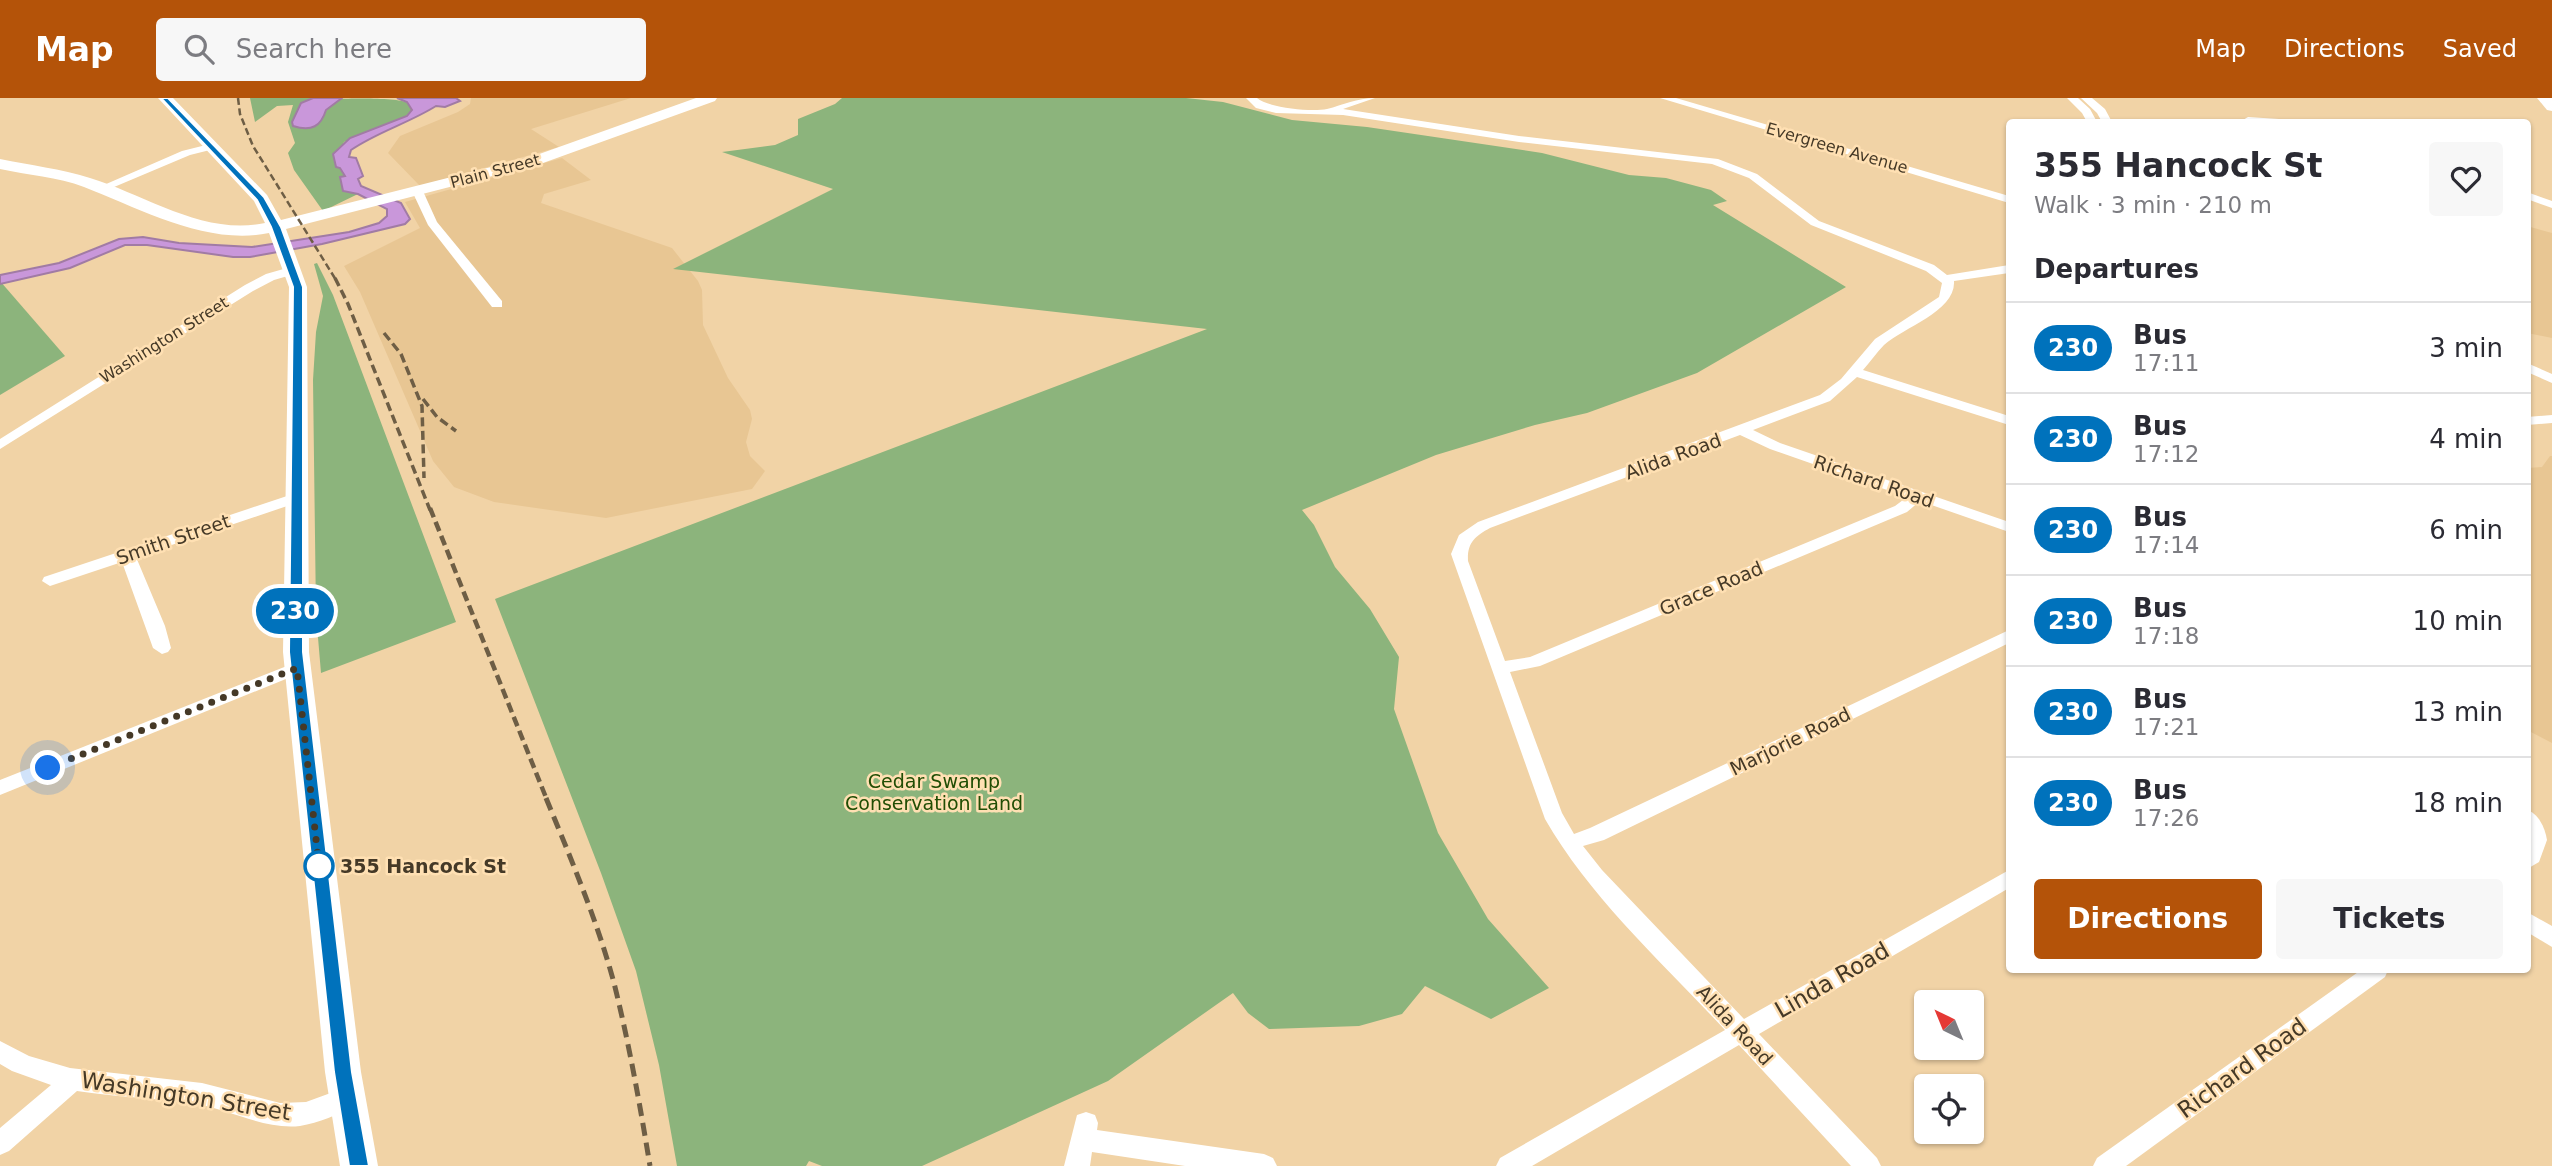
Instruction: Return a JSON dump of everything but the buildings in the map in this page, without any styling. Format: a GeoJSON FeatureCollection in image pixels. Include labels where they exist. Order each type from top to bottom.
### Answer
{"type":"FeatureCollection","features":[{"type":"Feature","properties":{"kind":"main road"},"geometry":{"type":"LineString","coordinates":[[165,98],[261,199],[284,248],[299,299],[297,668],[347,1098],[359,1166]]}},
{"type":"Feature","properties":{"kind":"main road","name":"Plain Street"},"geometry":{"type":"LineString","coordinates":[[284,248],[364,205],[564,151],[710,98]]}},
{"type":"Feature","properties":{"kind":"main road"},"geometry":{"type":"LineString","coordinates":[[2544,98],[2552,107]]}},
{"type":"Feature","properties":{"kind":"main road"},"geometry":{"type":"LineString","coordinates":[[3,167],[64,176],[103,188],[160,214],[238,231],[284,248]]}},
{"type":"Feature","properties":{"kind":"street"},"geometry":{"type":"LineString","coordinates":[[1251,98],[1256,104],[1276,110],[1330,111],[1518,139],[1693,157],[1720,163],[1761,181],[1815,223],[1930,268],[1946,279],[2006,269]]}},
{"type":"Feature","properties":{"kind":"street"},"geometry":{"type":"LineString","coordinates":[[1330,111],[1338,106],[1370,98]]}},
{"type":"Feature","properties":{"kind":"street","name":"Evergreen Avenue"},"geometry":{"type":"LineString","coordinates":[[1665,98],[2006,199]]}},
{"type":"Feature","properties":{"kind":"street"},"geometry":{"type":"LineString","coordinates":[[2072,98],[2091,119]]}},
{"type":"Feature","properties":{"kind":"street"},"geometry":{"type":"LineString","coordinates":[[2086,98],[2101,111],[2105,119]]}},
{"type":"Feature","properties":{"kind":"street"},"geometry":{"type":"LineString","coordinates":[[103,188],[186,153],[209,147]]}},
{"type":"Feature","properties":{"kind":"street"},"geometry":{"type":"LineString","coordinates":[[418,191],[432,223],[497,304]]}},
{"type":"Feature","properties":{"kind":"street"},"geometry":{"type":"LineString","coordinates":[[2531,197],[2552,205]]}},
{"type":"Feature","properties":{"kind":"street","name":"Washington Street"},"geometry":{"type":"LineString","coordinates":[[0,445],[270,277],[284,248]]}},
{"type":"Feature","properties":{"kind":"street","name":"Alida Road"},"geometry":{"type":"LineString","coordinates":[[1868,1166],[1595,876],[1569,844],[1552,814],[1460,561],[1460,546],[1469,534],[1484,525],[1825,398],[1854,372],[1880,342],[1944,299],[1949,287],[1946,279]]}},
{"type":"Feature","properties":{"kind":"street"},"geometry":{"type":"LineString","coordinates":[[2531,369],[2552,379]]}},
{"type":"Feature","properties":{"kind":"street"},"geometry":{"type":"LineString","coordinates":[[1854,372],[2006,420]]}},
{"type":"Feature","properties":{"kind":"street"},"geometry":{"type":"LineString","coordinates":[[2531,421],[2552,419]]}},
{"type":"Feature","properties":{"kind":"street","name":"Richard Road"},"geometry":{"type":"LineString","coordinates":[[1742,430],[1774,446],[2006,526]]}},
{"type":"Feature","properties":{"kind":"street","name":"Grace Road"},"geometry":{"type":"LineString","coordinates":[[1499,668],[1534,662],[1901,509],[1917,496]]}},
{"type":"Feature","properties":{"kind":"street","name":"Smith Street"},"geometry":{"type":"LineString","coordinates":[[50,581],[296,498]]}},
{"type":"Feature","properties":{"kind":"street"},"geometry":{"type":"LineString","coordinates":[[127,555],[156,626],[162,648]]}},
{"type":"Feature","properties":{"kind":"street","name":"Marjorie Road"},"geometry":{"type":"LineString","coordinates":[[1569,844],[1597,834],[2006,637]]}},
{"type":"Feature","properties":{"kind":"street"},"geometry":{"type":"LineString","coordinates":[[0,788],[297,668]]}},
{"type":"Feature","properties":{"kind":"street"},"geometry":{"type":"LineString","coordinates":[[2531,826],[2538,841],[2531,857]]}},
{"type":"Feature","properties":{"kind":"street","name":"Linda Road"},"geometry":{"type":"LineString","coordinates":[[1509,1166],[2006,880]]}},
{"type":"Feature","properties":{"kind":"street"},"geometry":{"type":"LineString","coordinates":[[2531,924],[2552,938]]}},
{"type":"Feature","properties":{"kind":"street","name":"Richard Road"},"geometry":{"type":"LineString","coordinates":[[2106,1166],[2373,973]]}},
{"type":"Feature","properties":{"kind":"street","name":"Washington Street"},"geometry":{"type":"LineString","coordinates":[[0,1051],[24,1065],[73,1079],[187,1091],[292,1115],[318,1111],[347,1098]]}},
{"type":"Feature","properties":{"kind":"street"},"geometry":{"type":"LineString","coordinates":[[0,1143],[73,1079]]}},
{"type":"Feature","properties":{"kind":"street"},"geometry":{"type":"LineString","coordinates":[[1077,1166],[1084,1131],[1264,1166]]}},
{"type":"Feature","properties":{"kind":"shaded area"},"geometry":{"type":"Polygon","coordinates":[[[313,98],[342,98],[326,110],[315,126],[293,126],[292,122],[301,103],[313,98]]]}},
{"type":"Feature","properties":{"kind":"shaded area"},"geometry":{"type":"Polygon","coordinates":[[[397,98],[456,98],[460,101],[445,107],[436,106],[351,150],[349,157],[356,158],[363,176],[358,179],[361,186],[401,203],[410,219],[405,224],[322,244],[250,257],[147,245],[125,245],[70,268],[0,284],[0,275],[59,263],[119,239],[143,237],[179,243],[252,247],[349,232],[379,223],[387,216],[387,209],[358,194],[343,191],[340,177],[345,176],[340,168],[336,167],[333,154],[350,138],[407,116],[412,110],[407,102],[397,98]]]}},
{"type":"Feature","properties":{"kind":"shaded area"},"geometry":{"type":"Polygon","coordinates":[[[471,98],[631,98],[531,129],[559,147],[420,186],[388,153],[400,136],[458,112],[470,104],[471,98]]]}},
{"type":"Feature","properties":{"kind":"shaded area"},"geometry":{"type":"Polygon","coordinates":[[[562,158],[591,180],[544,194],[541,203],[672,248],[698,281],[702,290],[703,325],[728,378],[750,410],[752,419],[746,442],[750,456],[765,471],[752,489],[606,518],[494,502],[454,487],[433,461],[360,292],[344,266],[420,228],[405,202],[562,158]]]}},
{"type":"Feature","properties":{"kind":"shaded area"},"geometry":{"type":"Polygon","coordinates":[[[2531,227],[2552,233],[2552,338],[2531,334],[2531,227]]]}},
{"type":"Feature","properties":{"kind":"shaded area"},"geometry":{"type":"Polygon","coordinates":[[[2552,456],[2552,743],[2531,732],[2531,468],[2542,467],[2552,456]]]}},
{"type":"Feature","properties":{"kind":"green space"},"geometry":{"type":"Polygon","coordinates":[[[250,98],[313,98],[301,103],[293,126],[301,128],[314,123],[341,99],[401,101],[408,103],[412,110],[404,118],[344,142],[336,162],[345,176],[340,177],[344,191],[358,194],[323,211],[294,170],[288,153],[295,143],[288,122],[293,105],[277,106],[255,122],[250,98]]]}},
{"type":"Feature","properties":{"kind":"green space","name":"Cedar Swamp Conservation Land"},"geometry":{"type":"Polygon","coordinates":[[[842,98],[1186,98],[1223,102],[1292,120],[1367,127],[1542,153],[1629,175],[1666,178],[1711,190],[1727,201],[1713,205],[1846,287],[1697,373],[1587,413],[1535,425],[1436,455],[1302,510],[1314,525],[1335,567],[1370,609],[1399,657],[1394,709],[1438,833],[1488,919],[1549,988],[1491,1019],[1425,986],[1402,1014],[1359,1026],[1269,1029],[1248,1013],[1233,993],[1108,1081],[922,1166],[822,1166],[809,1161],[806,1166],[677,1166],[659,1065],[636,971],[495,599],[1207,329],[673,269],[833,189],[722,152],[775,145],[798,135],[798,119],[835,104],[842,98]]]}},
{"type":"Feature","properties":{"kind":"green space"},"geometry":{"type":"Polygon","coordinates":[[[317,263],[333,295],[456,622],[321,673],[316,614],[313,380],[316,332],[323,296],[314,264],[317,263]]]}},
{"type":"Feature","properties":{"kind":"green space"},"geometry":{"type":"Polygon","coordinates":[[[0,281],[65,356],[0,395],[0,281]]]}},
{"type":"Feature","properties":{"kind":"railway"},"geometry":{"type":"LineString","coordinates":[[238,98],[240,114],[253,146],[336,280]]}},
{"type":"Feature","properties":{"kind":"railway"},"geometry":{"type":"LineString","coordinates":[[336,280],[430,510]]}},
{"type":"Feature","properties":{"kind":"railway"},"geometry":{"type":"LineString","coordinates":[[384,333],[401,354],[422,406],[424,478]]}},
{"type":"Feature","properties":{"kind":"railway"},"geometry":{"type":"LineString","coordinates":[[423,399],[437,417],[456,431]]}},
{"type":"Feature","properties":{"kind":"railway"},"geometry":{"type":"LineString","coordinates":[[430,508],[547,800]]}},
{"type":"Feature","properties":{"kind":"railway"},"geometry":{"type":"LineString","coordinates":[[546,798],[592,913],[614,983],[625,1028],[650,1166]]}},
{"type":"Feature","properties":{"kind":"bus line","name":"230"},"geometry":{"type":"LineString","coordinates":[[165,98],[261,199],[276,227],[298,287],[296,652],[343,1072],[359,1166]]}},
{"type":"Feature","properties":{"kind":"place","name":"355 Hancock St"},"geometry":{"type":"Point","coordinates":[319,866]}},
{"type":"Feature","properties":{"kind":"route"},"geometry":{"type":"LineString","coordinates":[[48,768],[297,668],[319,866]]}}]}
